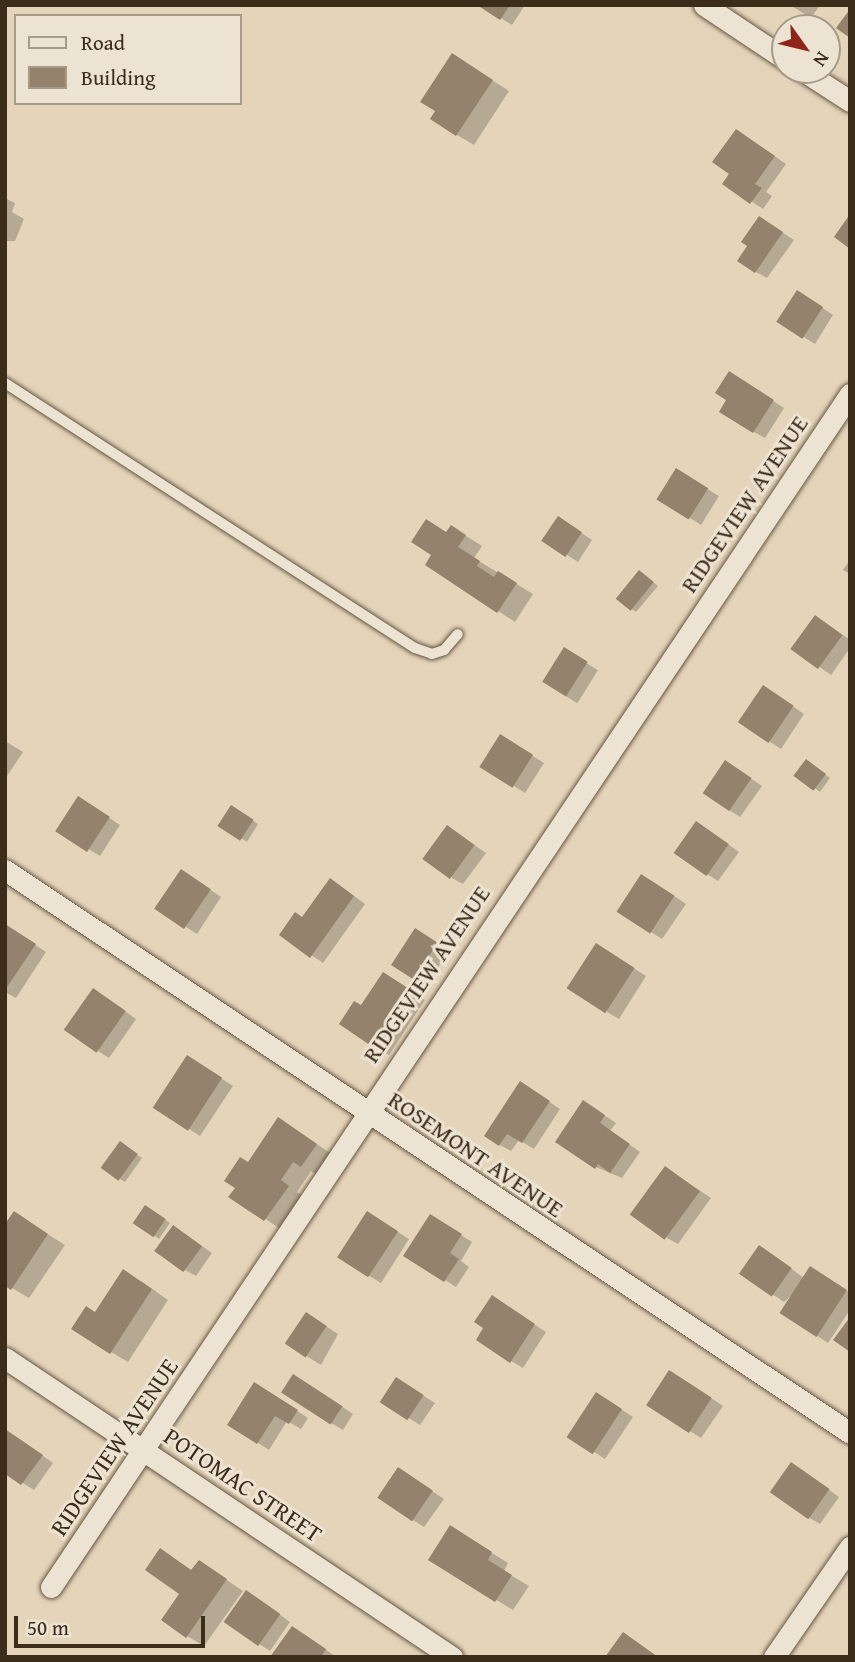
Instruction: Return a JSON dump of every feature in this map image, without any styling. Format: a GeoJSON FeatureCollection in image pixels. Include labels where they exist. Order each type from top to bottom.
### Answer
{"type":"FeatureCollection","features":[{"type":"Feature","properties":{"kind":"street"},"geometry":{"type":"LineString","coordinates":[[704,5],[771,50]]}},
{"type":"Feature","properties":{"kind":"street"},"geometry":{"type":"LineString","coordinates":[[824,84],[850,101]]}},
{"type":"Feature","properties":{"kind":"street","name":"RIDGEVIEW AVENUE"},"geometry":{"type":"LineString","coordinates":[[51,1587],[145,1451],[366,1112],[850,394]]}},
{"type":"Feature","properties":{"kind":"street","name":"ROSEMONT AVENUE"},"geometry":{"type":"LineString","coordinates":[[5,870],[850,1433]]}},
{"type":"Feature","properties":{"kind":"street","name":"POTOMAC STREET"},"geometry":{"type":"LineString","coordinates":[[5,1358],[452,1657]]}},
{"type":"Feature","properties":{"kind":"street"},"geometry":{"type":"LineString","coordinates":[[774,1657],[850,1548]]}},
{"type":"Feature","properties":{"kind":"lane"},"geometry":{"type":"LineString","coordinates":[[5,383],[415,648],[432,653],[444,650],[458,634]]}},
{"type":"Feature","properties":{"kind":"building"},"geometry":{"type":"Polygon","coordinates":[[[477,5],[510,5],[500,20],[477,5]]]}},
{"type":"Feature","properties":{"kind":"building"},"geometry":{"type":"Polygon","coordinates":[[[850,9],[850,38],[841,32],[841,21],[850,9]]]}},
{"type":"Feature","properties":{"kind":"building"},"geometry":{"type":"Polygon","coordinates":[[[452,53],[493,80],[456,136],[430,119],[435,111],[420,102],[452,53]]]}},
{"type":"Feature","properties":{"kind":"building"},"geometry":{"type":"Polygon","coordinates":[[[736,129],[775,156],[755,184],[762,188],[750,204],[722,184],[729,174],[712,162],[736,129]]]}},
{"type":"Feature","properties":{"kind":"building"},"geometry":{"type":"Polygon","coordinates":[[[850,214],[850,249],[834,237],[850,214]]]}},
{"type":"Feature","properties":{"kind":"building"},"geometry":{"type":"Polygon","coordinates":[[[759,216],[783,232],[755,273],[737,261],[747,246],[741,242],[759,216]]]}},
{"type":"Feature","properties":{"kind":"building"},"geometry":{"type":"Polygon","coordinates":[[[797,290],[823,307],[802,339],[776,322],[797,290]]]}},
{"type":"Feature","properties":{"kind":"building"},"geometry":{"type":"Polygon","coordinates":[[[729,371],[774,400],[753,433],[719,412],[726,400],[715,393],[729,371]]]}},
{"type":"Feature","properties":{"kind":"building"},"geometry":{"type":"Polygon","coordinates":[[[676,468],[708,488],[689,520],[656,499],[676,468]]]}},
{"type":"Feature","properties":{"kind":"building"},"geometry":{"type":"Polygon","coordinates":[[[558,516],[582,532],[565,557],[541,541],[558,516]]]}},
{"type":"Feature","properties":{"kind":"building"},"geometry":{"type":"Polygon","coordinates":[[[426,519],[446,532],[451,525],[466,535],[458,547],[480,561],[477,566],[494,577],[498,571],[517,583],[497,613],[425,565],[431,555],[411,542],[426,519]]]}},
{"type":"Feature","properties":{"kind":"building"},"geometry":{"type":"Polygon","coordinates":[[[639,570],[654,582],[630,611],[616,599],[639,570]]]}},
{"type":"Feature","properties":{"kind":"building"},"geometry":{"type":"Polygon","coordinates":[[[815,615],[843,635],[818,669],[790,649],[815,615]]]}},
{"type":"Feature","properties":{"kind":"building"},"geometry":{"type":"Polygon","coordinates":[[[564,647],[588,662],[566,697],[542,682],[564,647]]]}},
{"type":"Feature","properties":{"kind":"building"},"geometry":{"type":"Polygon","coordinates":[[[763,685],[794,706],[769,743],[738,722],[763,685]]]}},
{"type":"Feature","properties":{"kind":"building"},"geometry":{"type":"Polygon","coordinates":[[[500,734],[533,755],[512,788],[479,767],[500,734]]]}},
{"type":"Feature","properties":{"kind":"building"},"geometry":{"type":"Polygon","coordinates":[[[806,759],[826,774],[813,791],[793,776],[806,759]]]}},
{"type":"Feature","properties":{"kind":"building"},"geometry":{"type":"Polygon","coordinates":[[[725,760],[752,778],[729,811],[703,793],[725,760]]]}},
{"type":"Feature","properties":{"kind":"building"},"geometry":{"type":"Polygon","coordinates":[[[78,796],[110,817],[87,852],[55,831],[78,796]]]}},
{"type":"Feature","properties":{"kind":"building"},"geometry":{"type":"Polygon","coordinates":[[[231,805],[254,820],[240,841],[217,826],[231,805]]]}},
{"type":"Feature","properties":{"kind":"building"},"geometry":{"type":"Polygon","coordinates":[[[696,821],[729,844],[706,876],[674,853],[696,821]]]}},
{"type":"Feature","properties":{"kind":"building"},"geometry":{"type":"Polygon","coordinates":[[[447,825],[475,845],[450,879],[422,859],[447,825]]]}},
{"type":"Feature","properties":{"kind":"building"},"geometry":{"type":"Polygon","coordinates":[[[181,869],[211,889],[184,929],[154,909],[181,869]]]}},
{"type":"Feature","properties":{"kind":"building"},"geometry":{"type":"Polygon","coordinates":[[[641,874],[675,896],[650,934],[616,912],[641,874]]]}},
{"type":"Feature","properties":{"kind":"building"},"geometry":{"type":"Polygon","coordinates":[[[330,878],[354,896],[310,958],[279,935],[295,912],[302,917],[330,878]]]}},
{"type":"Feature","properties":{"kind":"building"},"geometry":{"type":"Polygon","coordinates":[[[5,924],[36,944],[5,990],[5,924]]]}},
{"type":"Feature","properties":{"kind":"building"},"geometry":{"type":"Polygon","coordinates":[[[415,928],[438,943],[414,980],[391,965],[415,928]]]}},
{"type":"Feature","properties":{"kind":"building"},"geometry":{"type":"Polygon","coordinates":[[[596,943],[635,968],[605,1013],[567,988],[596,943]]]}},
{"type":"Feature","properties":{"kind":"building"},"geometry":{"type":"Polygon","coordinates":[[[383,972],[414,992],[377,1050],[339,1024],[354,1001],[361,1005],[383,972]]]}},
{"type":"Feature","properties":{"kind":"building"},"geometry":{"type":"Polygon","coordinates":[[[93,988],[126,1011],[97,1053],[64,1030],[93,988]]]}},
{"type":"Feature","properties":{"kind":"building"},"geometry":{"type":"Polygon","coordinates":[[[187,1055],[222,1078],[188,1131],[153,1108],[187,1055]]]}},
{"type":"Feature","properties":{"kind":"building"},"geometry":{"type":"Polygon","coordinates":[[[520,1081],[550,1101],[522,1143],[507,1134],[499,1146],[484,1136],[520,1081]]]}},
{"type":"Feature","properties":{"kind":"building"},"geometry":{"type":"Polygon","coordinates":[[[583,1100],[605,1115],[600,1123],[630,1144],[610,1173],[598,1164],[595,1169],[555,1142],[583,1100]]]}},
{"type":"Feature","properties":{"kind":"building"},"geometry":{"type":"Polygon","coordinates":[[[278,1117],[317,1144],[301,1167],[293,1162],[281,1180],[289,1186],[264,1221],[228,1197],[235,1188],[224,1181],[240,1157],[248,1162],[278,1117]]]}},
{"type":"Feature","properties":{"kind":"building"},"geometry":{"type":"Polygon","coordinates":[[[120,1141],[138,1154],[118,1181],[101,1168],[120,1141]]]}},
{"type":"Feature","properties":{"kind":"building"},"geometry":{"type":"Polygon","coordinates":[[[665,1166],[700,1191],[665,1240],[630,1215],[665,1166]]]}},
{"type":"Feature","properties":{"kind":"building"},"geometry":{"type":"Polygon","coordinates":[[[145,1205],[166,1219],[153,1237],[133,1223],[145,1205]]]}},
{"type":"Feature","properties":{"kind":"building"},"geometry":{"type":"Polygon","coordinates":[[[14,1211],[48,1234],[11,1290],[5,1286],[5,1224],[14,1211]]]}},
{"type":"Feature","properties":{"kind":"building"},"geometry":{"type":"Polygon","coordinates":[[[367,1211],[398,1231],[368,1277],[337,1257],[367,1211]]]}},
{"type":"Feature","properties":{"kind":"building"},"geometry":{"type":"Polygon","coordinates":[[[430,1214],[462,1234],[450,1253],[459,1259],[444,1282],[403,1256],[430,1214]]]}},
{"type":"Feature","properties":{"kind":"building"},"geometry":{"type":"Polygon","coordinates":[[[173,1225],[202,1246],[183,1272],[154,1251],[173,1225]]]}},
{"type":"Feature","properties":{"kind":"building"},"geometry":{"type":"Polygon","coordinates":[[[759,1245],[792,1268],[772,1297],[739,1274],[759,1245]]]}},
{"type":"Feature","properties":{"kind":"building"},"geometry":{"type":"Polygon","coordinates":[[[810,1266],[847,1290],[816,1337],[780,1313],[810,1266]]]}},
{"type":"Feature","properties":{"kind":"building"},"geometry":{"type":"Polygon","coordinates":[[[123,1269],[152,1289],[110,1354],[71,1329],[86,1306],[95,1312],[123,1269]]]}},
{"type":"Feature","properties":{"kind":"building"},"geometry":{"type":"Polygon","coordinates":[[[492,1295],[535,1324],[510,1363],[476,1340],[483,1328],[474,1322],[492,1295]]]}},
{"type":"Feature","properties":{"kind":"building"},"geometry":{"type":"Polygon","coordinates":[[[306,1312],[327,1326],[305,1357],[285,1344],[306,1312]]]}},
{"type":"Feature","properties":{"kind":"building"},"geometry":{"type":"Polygon","coordinates":[[[850,1317],[850,1352],[833,1340],[850,1317]]]}},
{"type":"Feature","properties":{"kind":"building"},"geometry":{"type":"Polygon","coordinates":[[[669,1370],[712,1398],[689,1433],[646,1405],[669,1370]]]}},
{"type":"Feature","properties":{"kind":"building"},"geometry":{"type":"Polygon","coordinates":[[[293,1374],[342,1406],[330,1425],[281,1392],[293,1374]]]}},
{"type":"Feature","properties":{"kind":"building"},"geometry":{"type":"Polygon","coordinates":[[[396,1377],[424,1395],[407,1420],[380,1402],[396,1377]]]}},
{"type":"Feature","properties":{"kind":"building"},"geometry":{"type":"Polygon","coordinates":[[[254,1382],[298,1410],[289,1424],[275,1416],[257,1444],[227,1425],[254,1382]]]}},
{"type":"Feature","properties":{"kind":"building"},"geometry":{"type":"Polygon","coordinates":[[[596,1392],[622,1409],[593,1454],[567,1437],[596,1392]]]}},
{"type":"Feature","properties":{"kind":"building"},"geometry":{"type":"Polygon","coordinates":[[[5,1429],[43,1455],[21,1485],[5,1474],[5,1429]]]}},
{"type":"Feature","properties":{"kind":"building"},"geometry":{"type":"Polygon","coordinates":[[[791,1462],[830,1489],[808,1519],[770,1492],[791,1462]]]}},
{"type":"Feature","properties":{"kind":"building"},"geometry":{"type":"Polygon","coordinates":[[[398,1467],[433,1490],[412,1521],[377,1498],[398,1467]]]}},
{"type":"Feature","properties":{"kind":"building"},"geometry":{"type":"Polygon","coordinates":[[[450,1525],[492,1552],[488,1560],[512,1575],[495,1602],[428,1560],[450,1525]]]}},
{"type":"Feature","properties":{"kind":"building"},"geometry":{"type":"Polygon","coordinates":[[[160,1548],[191,1570],[199,1560],[227,1579],[186,1638],[161,1620],[179,1594],[145,1570],[160,1548]]]}},
{"type":"Feature","properties":{"kind":"building"},"geometry":{"type":"Polygon","coordinates":[[[246,1590],[280,1614],[258,1646],[224,1622],[246,1590]]]}},
{"type":"Feature","properties":{"kind":"building"},"geometry":{"type":"Polygon","coordinates":[[[292,1626],[326,1649],[321,1657],[270,1657],[292,1626]]]}},
{"type":"Feature","properties":{"kind":"building"},"geometry":{"type":"Polygon","coordinates":[[[623,1632],[658,1657],[605,1657],[623,1632]]]}}]}
